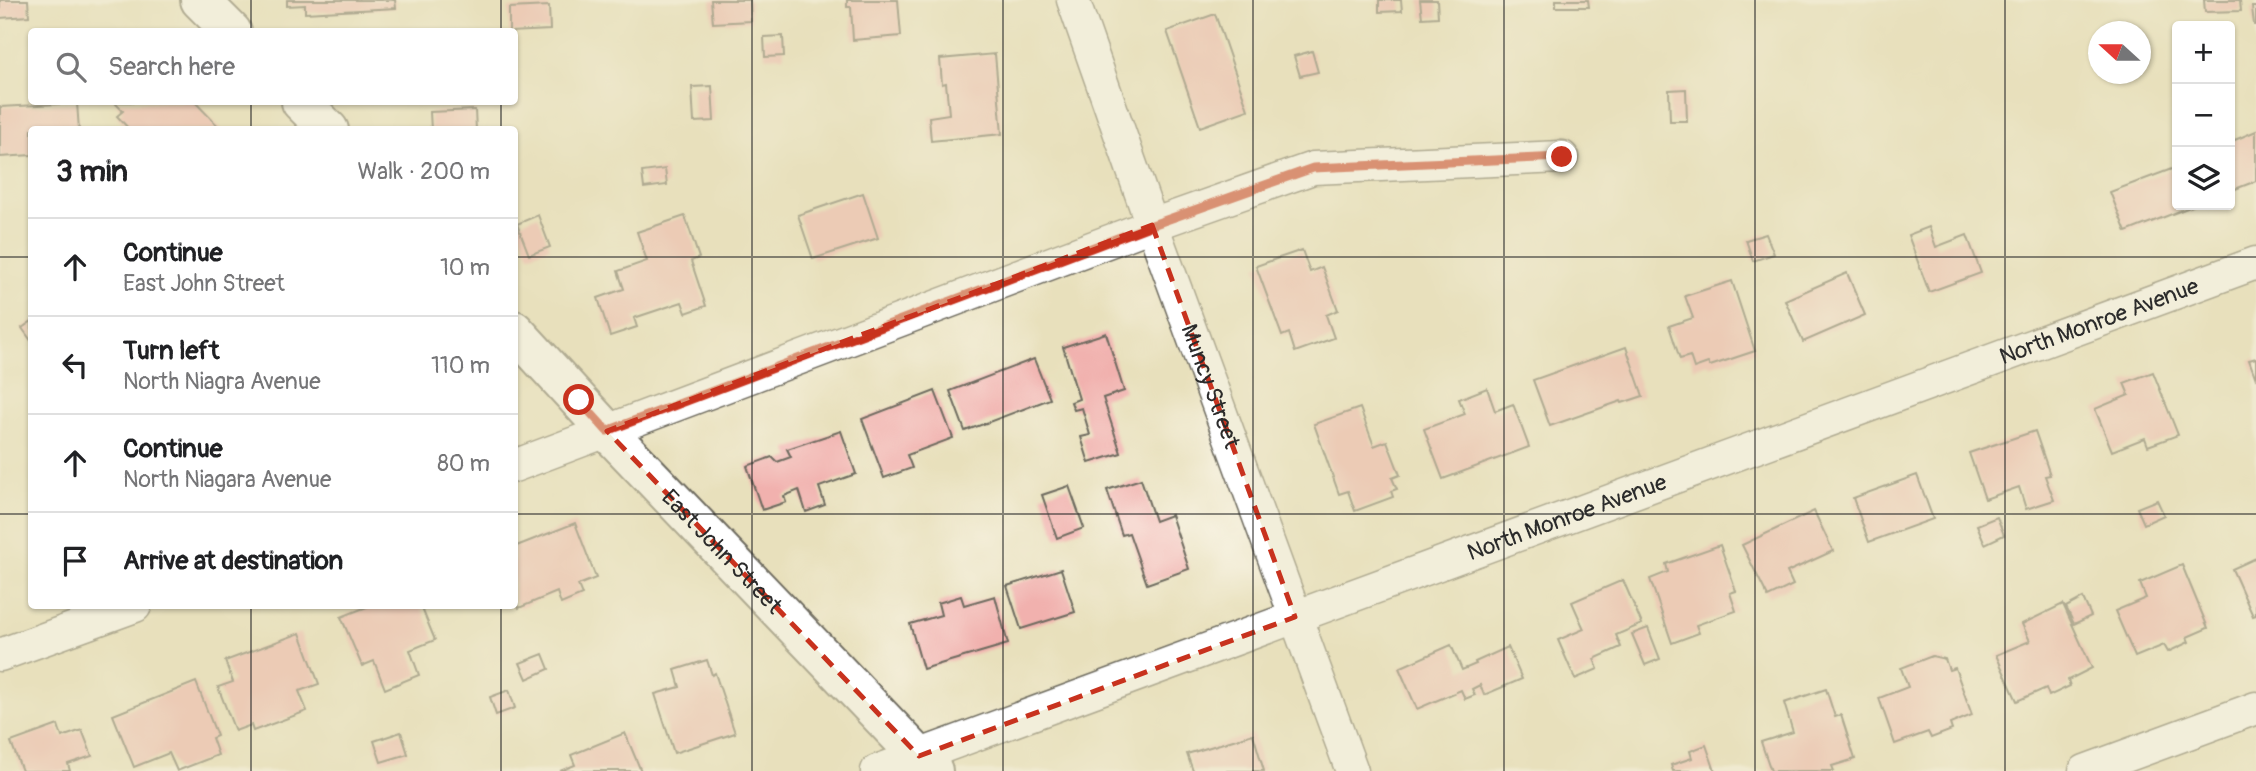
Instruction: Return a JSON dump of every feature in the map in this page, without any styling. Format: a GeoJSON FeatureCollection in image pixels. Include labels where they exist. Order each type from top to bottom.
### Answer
{"type":"FeatureCollection","features":[{"type":"Feature","properties":{"kind":"street"},"geometry":{"type":"LineString","coordinates":[[200,0],[228,28]]}},
{"type":"Feature","properties":{"kind":"street","name":"Muncy Street"},"geometry":{"type":"LineString","coordinates":[[1073,0],[1152,225],[1353,771]]}},
{"type":"Feature","properties":{"kind":"street"},"geometry":{"type":"LineString","coordinates":[[304,105],[325,126]]}},
{"type":"Feature","properties":{"kind":"street"},"geometry":{"type":"LineString","coordinates":[[518,464],[1152,225],[1313,168],[1562,157]]}},
{"type":"Feature","properties":{"kind":"street","name":"North Monroe Avenue"},"geometry":{"type":"LineString","coordinates":[[877,771],[926,763],[1295,617],[2256,263]]}},
{"type":"Feature","properties":{"kind":"street","name":"East John Street"},"geometry":{"type":"LineString","coordinates":[[518,334],[607,431],[926,763]]}},
{"type":"Feature","properties":{"kind":"street"},"geometry":{"type":"LineString","coordinates":[[0,655],[127,609]]}},
{"type":"Feature","properties":{"kind":"street"},"geometry":{"type":"LineString","coordinates":[[2085,771],[2256,708]]}},
{"type":"Feature","properties":{"kind":"highlighted area"},"geometry":{"type":"Polygon","coordinates":[[[1152,225],[1295,617],[919,756],[607,431],[1152,225]]]}},
{"type":"Feature","properties":{"kind":"building"},"geometry":{"type":"Polygon","coordinates":[[[0,0],[28,0],[29,16],[0,18],[0,0]]]}},
{"type":"Feature","properties":{"kind":"building"},"geometry":{"type":"Polygon","coordinates":[[[287,0],[395,0],[396,8],[305,13],[305,5],[287,6],[287,0]]]}},
{"type":"Feature","properties":{"kind":"building"},"geometry":{"type":"Polygon","coordinates":[[[711,0],[750,0],[751,21],[713,23],[711,0]]]}},
{"type":"Feature","properties":{"kind":"building"},"geometry":{"type":"Polygon","coordinates":[[[847,0],[898,0],[901,36],[853,40],[851,7],[847,7],[847,0]]]}},
{"type":"Feature","properties":{"kind":"building"},"geometry":{"type":"Polygon","coordinates":[[[1379,0],[1401,0],[1402,11],[1379,12],[1379,0]]]}},
{"type":"Feature","properties":{"kind":"building"},"geometry":{"type":"Polygon","coordinates":[[[1420,0],[1437,0],[1438,17],[1422,18],[1420,0]]]}},
{"type":"Feature","properties":{"kind":"building"},"geometry":{"type":"Polygon","coordinates":[[[1556,0],[1588,0],[1589,7],[1556,7],[1556,0]]]}},
{"type":"Feature","properties":{"kind":"building"},"geometry":{"type":"Polygon","coordinates":[[[2204,0],[2240,0],[2241,11],[2205,12],[2204,0]]]}},
{"type":"Feature","properties":{"kind":"building"},"geometry":{"type":"Polygon","coordinates":[[[549,6],[550,30],[518,32],[518,28],[509,28],[509,8],[549,6]]]}},
{"type":"Feature","properties":{"kind":"building"},"geometry":{"type":"Polygon","coordinates":[[[2252,7],[2256,7],[2256,25],[2254,25],[2252,7]]]}},
{"type":"Feature","properties":{"kind":"building"},"geometry":{"type":"Polygon","coordinates":[[[1215,14],[1248,110],[1200,127],[1167,31],[1215,14]]]}},
{"type":"Feature","properties":{"kind":"building"},"geometry":{"type":"Polygon","coordinates":[[[783,36],[784,56],[765,57],[764,37],[783,36]]]}},
{"type":"Feature","properties":{"kind":"building"},"geometry":{"type":"Polygon","coordinates":[[[1312,51],[1318,72],[1300,76],[1294,56],[1312,51]]]}},
{"type":"Feature","properties":{"kind":"building"},"geometry":{"type":"Polygon","coordinates":[[[995,54],[1002,134],[931,141],[929,117],[949,114],[940,59],[995,54]]]}},
{"type":"Feature","properties":{"kind":"building"},"geometry":{"type":"Polygon","coordinates":[[[712,86],[714,121],[694,122],[692,87],[712,86]]]}},
{"type":"Feature","properties":{"kind":"building"},"geometry":{"type":"Polygon","coordinates":[[[1686,89],[1687,121],[1670,121],[1669,90],[1686,89]]]}},
{"type":"Feature","properties":{"kind":"building"},"geometry":{"type":"Polygon","coordinates":[[[77,105],[79,126],[28,126],[28,155],[0,157],[0,107],[77,105]]]}},
{"type":"Feature","properties":{"kind":"building"},"geometry":{"type":"Polygon","coordinates":[[[117,105],[198,105],[218,126],[126,126],[117,116],[123,111],[117,105]]]}},
{"type":"Feature","properties":{"kind":"building"},"geometry":{"type":"Polygon","coordinates":[[[475,110],[476,126],[431,126],[430,112],[475,110]]]}},
{"type":"Feature","properties":{"kind":"building"},"geometry":{"type":"Polygon","coordinates":[[[2256,131],[2256,181],[2235,189],[2235,147],[2235,140],[2256,131]]]}},
{"type":"Feature","properties":{"kind":"building"},"geometry":{"type":"Polygon","coordinates":[[[665,169],[667,185],[644,188],[642,172],[665,169]]]}},
{"type":"Feature","properties":{"kind":"building"},"geometry":{"type":"Polygon","coordinates":[[[2172,169],[2172,210],[2182,210],[2126,232],[2110,192],[2172,169]]]}},
{"type":"Feature","properties":{"kind":"building"},"geometry":{"type":"Polygon","coordinates":[[[863,193],[878,238],[813,259],[798,215],[863,193]]]}},
{"type":"Feature","properties":{"kind":"building"},"geometry":{"type":"Polygon","coordinates":[[[538,215],[550,247],[529,255],[518,224],[538,215]]]}},
{"type":"Feature","properties":{"kind":"building"},"geometry":{"type":"Polygon","coordinates":[[[685,216],[699,258],[691,261],[706,306],[686,313],[682,302],[634,318],[637,327],[610,336],[598,298],[624,289],[618,271],[647,261],[637,232],[685,216]]]}},
{"type":"Feature","properties":{"kind":"building"},"geometry":{"type":"Polygon","coordinates":[[[1929,227],[1936,247],[1967,235],[1981,273],[1929,292],[1908,235],[1929,227]]]}},
{"type":"Feature","properties":{"kind":"building"},"geometry":{"type":"Polygon","coordinates":[[[1766,234],[1774,254],[1753,261],[1746,240],[1766,234]]]}},
{"type":"Feature","properties":{"kind":"building"},"geometry":{"type":"Polygon","coordinates":[[[1302,250],[1310,272],[1322,267],[1338,310],[1326,315],[1334,338],[1295,352],[1289,333],[1282,336],[1256,266],[1302,250]]]}},
{"type":"Feature","properties":{"kind":"building"},"geometry":{"type":"Polygon","coordinates":[[[1847,273],[1865,315],[1803,342],[1785,300],[1847,273]]]}},
{"type":"Feature","properties":{"kind":"building"},"geometry":{"type":"Polygon","coordinates":[[[1732,281],[1755,351],[1710,366],[1708,363],[1694,368],[1690,356],[1680,359],[1669,326],[1693,318],[1685,296],[1732,281]]]}},
{"type":"Feature","properties":{"kind":"building"},"geometry":{"type":"Polygon","coordinates":[[[28,324],[28,336],[22,328],[28,324]]]}},
{"type":"Feature","properties":{"kind":"building"},"geometry":{"type":"Polygon","coordinates":[[[1106,333],[1124,391],[1103,398],[1121,453],[1089,463],[1081,437],[1090,435],[1082,408],[1074,410],[1071,402],[1079,399],[1063,347],[1106,333]]]}},
{"type":"Feature","properties":{"kind":"building"},"geometry":{"type":"Polygon","coordinates":[[[1626,347],[1643,396],[1550,426],[1533,380],[1626,347]]]}},
{"type":"Feature","properties":{"kind":"building"},"geometry":{"type":"Polygon","coordinates":[[[2256,358],[2256,379],[2249,360],[2256,358]]]}},
{"type":"Feature","properties":{"kind":"building"},"geometry":{"type":"Polygon","coordinates":[[[1034,359],[1050,399],[965,431],[950,391],[1034,359]]]}},
{"type":"Feature","properties":{"kind":"building"},"geometry":{"type":"Polygon","coordinates":[[[2153,372],[2178,435],[2148,446],[2145,438],[2112,451],[2095,409],[2129,395],[2124,383],[2153,372]]]}},
{"type":"Feature","properties":{"kind":"building"},"geometry":{"type":"Polygon","coordinates":[[[1487,388],[1495,411],[1513,404],[1529,447],[1443,479],[1424,429],[1465,414],[1459,399],[1487,388]]]}},
{"type":"Feature","properties":{"kind":"building"},"geometry":{"type":"Polygon","coordinates":[[[935,391],[953,438],[907,455],[912,468],[884,478],[862,419],[935,391]]]}},
{"type":"Feature","properties":{"kind":"building"},"geometry":{"type":"Polygon","coordinates":[[[1360,408],[1374,446],[1387,441],[1400,475],[1392,478],[1397,489],[1391,491],[1393,497],[1355,511],[1348,491],[1339,494],[1314,424],[1360,408]]]}},
{"type":"Feature","properties":{"kind":"building"},"geometry":{"type":"Polygon","coordinates":[[[841,431],[856,474],[819,487],[825,505],[806,512],[799,490],[784,496],[786,502],[762,510],[747,466],[772,457],[777,462],[791,457],[787,449],[841,431]]]}},
{"type":"Feature","properties":{"kind":"building"},"geometry":{"type":"Polygon","coordinates":[[[2035,431],[2050,475],[2045,476],[2054,500],[2026,509],[2019,487],[1985,499],[1969,453],[2035,431]]]}},
{"type":"Feature","properties":{"kind":"building"},"geometry":{"type":"Polygon","coordinates":[[[1917,475],[1933,519],[1869,542],[1853,498],[1917,475]]]}},
{"type":"Feature","properties":{"kind":"building"},"geometry":{"type":"Polygon","coordinates":[[[1141,479],[1155,521],[1171,515],[1189,569],[1147,584],[1129,533],[1122,535],[1107,490],[1141,479]]]}},
{"type":"Feature","properties":{"kind":"building"},"geometry":{"type":"Polygon","coordinates":[[[1069,486],[1084,528],[1057,538],[1042,495],[1069,486]]]}},
{"type":"Feature","properties":{"kind":"building"},"geometry":{"type":"Polygon","coordinates":[[[2157,500],[2164,515],[2144,524],[2137,508],[2157,500]]]}},
{"type":"Feature","properties":{"kind":"building"},"geometry":{"type":"Polygon","coordinates":[[[1814,511],[1833,551],[1787,572],[1793,585],[1768,597],[1742,545],[1814,511]]]}},
{"type":"Feature","properties":{"kind":"building"},"geometry":{"type":"Polygon","coordinates":[[[1997,517],[2004,535],[1985,544],[1977,525],[1997,517]]]}},
{"type":"Feature","properties":{"kind":"building"},"geometry":{"type":"Polygon","coordinates":[[[575,523],[596,578],[578,585],[582,595],[561,604],[557,592],[519,608],[518,545],[575,523]]]}},
{"type":"Feature","properties":{"kind":"building"},"geometry":{"type":"Polygon","coordinates":[[[1720,545],[1736,591],[1730,593],[1736,611],[1696,625],[1699,633],[1672,643],[1650,579],[1668,572],[1666,564],[1720,545]]]}},
{"type":"Feature","properties":{"kind":"building"},"geometry":{"type":"Polygon","coordinates":[[[2256,558],[2256,615],[2253,616],[2232,569],[2256,558]]]}},
{"type":"Feature","properties":{"kind":"building"},"geometry":{"type":"Polygon","coordinates":[[[2182,565],[2208,628],[2187,637],[2189,642],[2168,652],[2164,645],[2135,657],[2115,611],[2146,598],[2140,583],[2182,565]]]}},
{"type":"Feature","properties":{"kind":"building"},"geometry":{"type":"Polygon","coordinates":[[[1061,569],[1075,612],[1021,629],[1007,586],[1061,569]]]}},
{"type":"Feature","properties":{"kind":"building"},"geometry":{"type":"Polygon","coordinates":[[[1623,580],[1642,624],[1616,635],[1621,647],[1594,659],[1598,669],[1575,679],[1558,640],[1584,629],[1572,602],[1623,580]]]}},
{"type":"Feature","properties":{"kind":"building"},"geometry":{"type":"Polygon","coordinates":[[[961,596],[964,605],[995,596],[1008,644],[923,669],[910,624],[941,615],[938,603],[961,596]]]}},
{"type":"Feature","properties":{"kind":"building"},"geometry":{"type":"Polygon","coordinates":[[[2083,598],[2091,616],[2074,624],[2066,607],[2083,598]]]}},
{"type":"Feature","properties":{"kind":"building"},"geometry":{"type":"Polygon","coordinates":[[[2063,604],[2092,668],[2068,680],[2070,686],[2049,696],[2046,688],[2017,701],[1996,655],[2030,641],[2022,624],[2063,604]]]}},
{"type":"Feature","properties":{"kind":"building"},"geometry":{"type":"Polygon","coordinates":[[[361,609],[422,609],[435,640],[410,650],[419,675],[385,689],[374,661],[362,666],[341,617],[361,609]]]}},
{"type":"Feature","properties":{"kind":"building"},"geometry":{"type":"Polygon","coordinates":[[[1648,628],[1660,659],[1645,665],[1632,634],[1648,628]]]}},
{"type":"Feature","properties":{"kind":"building"},"geometry":{"type":"Polygon","coordinates":[[[300,633],[319,684],[299,691],[307,711],[253,731],[251,725],[235,731],[218,687],[233,682],[225,661],[300,633]]]}},
{"type":"Feature","properties":{"kind":"building"},"geometry":{"type":"Polygon","coordinates":[[[1451,645],[1462,670],[1508,647],[1522,679],[1484,695],[1480,685],[1472,689],[1475,695],[1465,699],[1461,690],[1417,709],[1399,668],[1451,645]]]}},
{"type":"Feature","properties":{"kind":"building"},"geometry":{"type":"Polygon","coordinates":[[[543,654],[549,669],[527,679],[520,663],[543,654]]]}},
{"type":"Feature","properties":{"kind":"building"},"geometry":{"type":"Polygon","coordinates":[[[1932,656],[1945,659],[1949,670],[1955,668],[1972,715],[1950,724],[1952,730],[1931,738],[1928,732],[1895,744],[1879,698],[1908,687],[1901,668],[1932,656]]]}},
{"type":"Feature","properties":{"kind":"building"},"geometry":{"type":"Polygon","coordinates":[[[707,660],[712,675],[715,673],[735,733],[674,753],[655,694],[680,687],[675,670],[707,660]]]}},
{"type":"Feature","properties":{"kind":"building"},"geometry":{"type":"Polygon","coordinates":[[[196,682],[217,736],[212,738],[218,755],[177,771],[169,753],[134,767],[113,715],[196,682]]]}},
{"type":"Feature","properties":{"kind":"building"},"geometry":{"type":"Polygon","coordinates":[[[1826,689],[1835,717],[1841,715],[1855,759],[1832,766],[1834,771],[1771,771],[1761,742],[1793,732],[1784,703],[1826,689]]]}},
{"type":"Feature","properties":{"kind":"building"},"geometry":{"type":"Polygon","coordinates":[[[509,690],[515,708],[496,715],[490,697],[509,690]]]}},
{"type":"Feature","properties":{"kind":"building"},"geometry":{"type":"Polygon","coordinates":[[[58,725],[62,737],[82,730],[92,756],[68,764],[70,771],[22,771],[11,742],[58,725]]]}},
{"type":"Feature","properties":{"kind":"building"},"geometry":{"type":"Polygon","coordinates":[[[401,732],[408,754],[381,762],[374,741],[401,732]]]}},
{"type":"Feature","properties":{"kind":"building"},"geometry":{"type":"Polygon","coordinates":[[[625,733],[641,771],[560,771],[575,765],[571,755],[625,733]]]}},
{"type":"Feature","properties":{"kind":"building"},"geometry":{"type":"Polygon","coordinates":[[[1253,734],[1264,771],[1193,771],[1187,754],[1253,734]]]}},
{"type":"Feature","properties":{"kind":"building"},"geometry":{"type":"Polygon","coordinates":[[[1706,745],[1715,771],[1673,771],[1671,765],[1692,758],[1690,751],[1706,745]]]}},
{"type":"Feature","properties":{"kind":"route"},"geometry":{"type":"LineString","coordinates":[[579,400],[607,431],[1152,225],[1313,168],[1562,157]]}}]}
